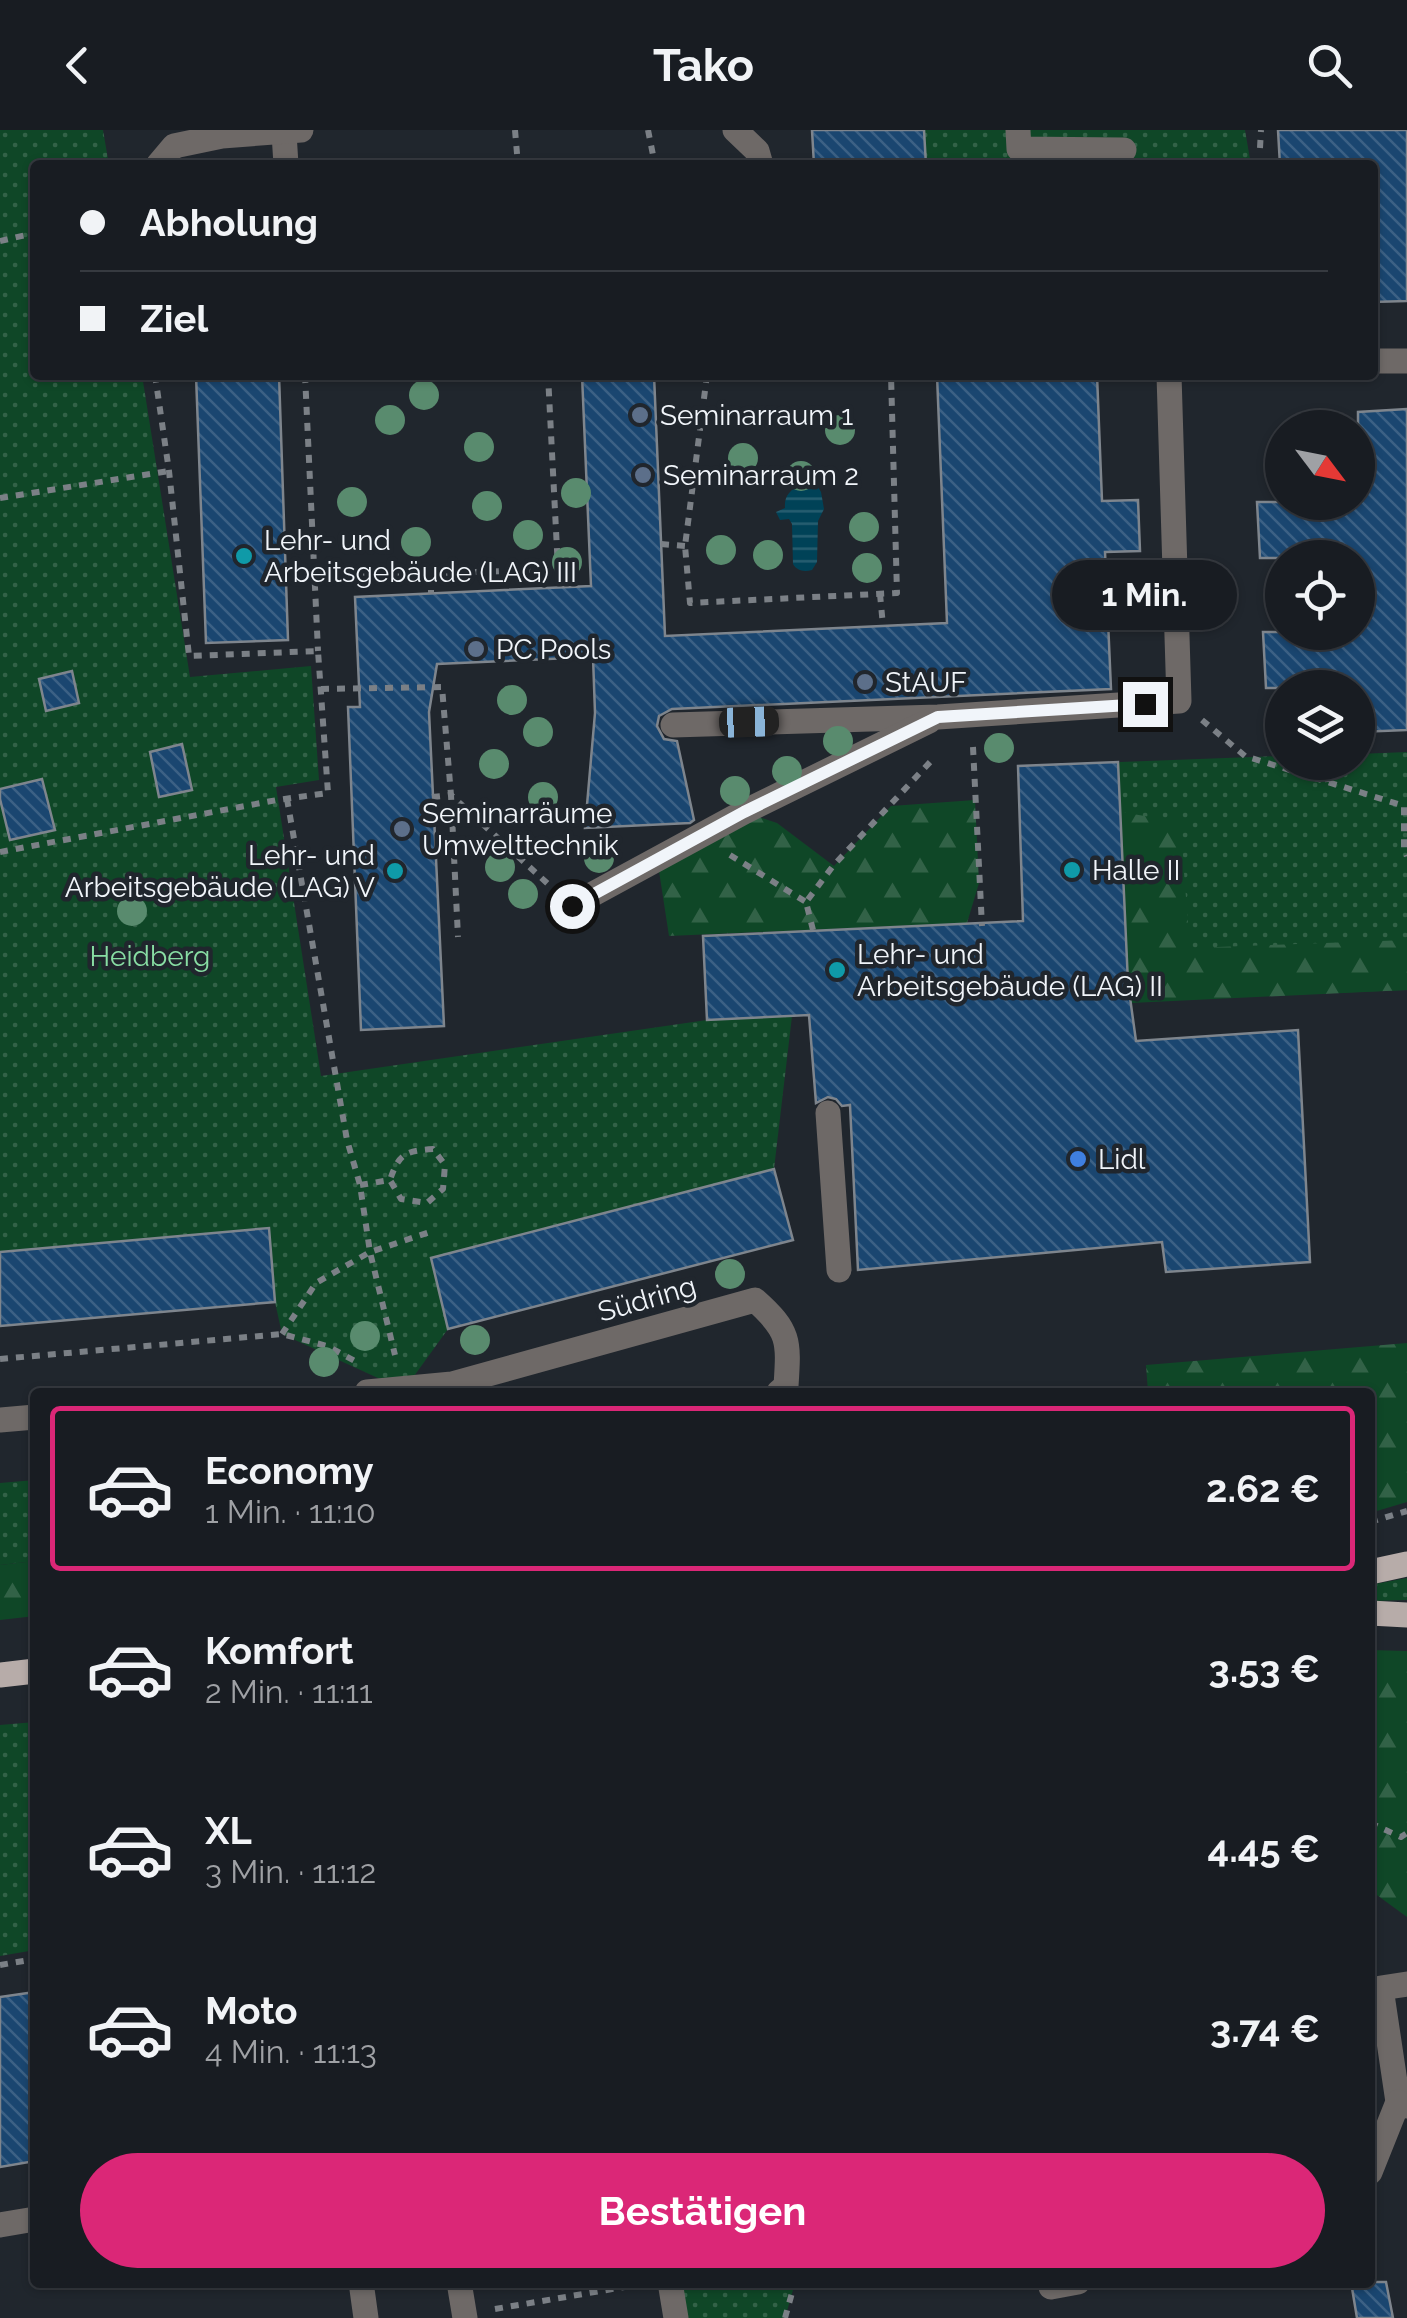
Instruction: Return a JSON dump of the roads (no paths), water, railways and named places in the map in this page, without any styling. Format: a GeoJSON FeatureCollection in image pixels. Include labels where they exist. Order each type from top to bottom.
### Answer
{"type":"FeatureCollection","features":[{"type":"Feature","properties":{"kind":"main road"},"geometry":{"type":"LineString","coordinates":[[1375,1571],[1407,1564]]}},
{"type":"Feature","properties":{"kind":"main road"},"geometry":{"type":"LineString","coordinates":[[1375,1613],[1407,1615]]}},
{"type":"Feature","properties":{"kind":"main road"},"geometry":{"type":"LineString","coordinates":[[0,1675],[30,1672]]}},
{"type":"Feature","properties":{"kind":"street"},"geometry":{"type":"LineString","coordinates":[[735,130],[757,152],[759,160]]}},
{"type":"Feature","properties":{"kind":"street"},"geometry":{"type":"LineString","coordinates":[[1018,130],[1018,149],[1124,150]]}},
{"type":"Feature","properties":{"kind":"street"},"geometry":{"type":"LineString","coordinates":[[162,160],[174,146],[222,136],[292,131],[287,160]]}},
{"type":"Feature","properties":{"kind":"street"},"geometry":{"type":"LineString","coordinates":[[1378,361],[1407,361]]}},
{"type":"Feature","properties":{"kind":"street"},"geometry":{"type":"LineString","coordinates":[[673,725],[938,717],[1179,702],[1170,380]]}},
{"type":"Feature","properties":{"kind":"street"},"geometry":{"type":"LineString","coordinates":[[572,906],[699,836],[938,717]]}},
{"type":"Feature","properties":{"kind":"street"},"geometry":{"type":"LineString","coordinates":[[828,1114],[839,1270]]}},
{"type":"Feature","properties":{"kind":"street","name":"Südring"},"geometry":{"type":"LineString","coordinates":[[456,1388],[755,1300],[775,1318],[788,1346],[784,1388]]}},
{"type":"Feature","properties":{"kind":"street"},"geometry":{"type":"LineString","coordinates":[[0,1420],[30,1417]]}},
{"type":"Feature","properties":{"kind":"street"},"geometry":{"type":"LineString","coordinates":[[1375,2161],[1402,2104],[1376,1989],[1407,1984]]}},
{"type":"Feature","properties":{"kind":"street"},"geometry":{"type":"LineString","coordinates":[[0,2225],[30,2221]]}},
{"type":"Feature","properties":{"kind":"street"},"geometry":{"type":"LineString","coordinates":[[362,2288],[366,2318]]}},
{"type":"Feature","properties":{"kind":"street"},"geometry":{"type":"LineString","coordinates":[[460,2288],[465,2316]]}},
{"type":"Feature","properties":{"kind":"street"},"geometry":{"type":"LineString","coordinates":[[671,2288],[676,2318]]}},
{"type":"Feature","properties":{"kind":"water"},"geometry":{"type":"Polygon","coordinates":[[[801,484],[818,487],[824,509],[818,521],[817,562],[812,570],[806,571],[793,564],[792,524],[789,519],[780,520],[776,512],[785,508],[789,494],[801,484]]]}},
{"type":"Feature","properties":{"kind":"place","name":"Seminarraum 1"},"geometry":{"type":"Point","coordinates":[640,415]}},
{"type":"Feature","properties":{"kind":"place","name":"Seminarraum 2"},"geometry":{"type":"Point","coordinates":[643,475]}},
{"type":"Feature","properties":{"kind":"place","name":"Lehr- und Arbeitsgebäude (LAG) III"},"geometry":{"type":"Point","coordinates":[244,556]}},
{"type":"Feature","properties":{"kind":"place","name":"PC Pools"},"geometry":{"type":"Point","coordinates":[476,649]}},
{"type":"Feature","properties":{"kind":"place","name":"StAUF"},"geometry":{"type":"Point","coordinates":[865,682]}},
{"type":"Feature","properties":{"kind":"place","name":"Seminarräume Umwelttechnik"},"geometry":{"type":"Point","coordinates":[402,829]}},
{"type":"Feature","properties":{"kind":"place","name":"Halle II"},"geometry":{"type":"Point","coordinates":[1072,870]}},
{"type":"Feature","properties":{"kind":"place","name":"Lehr- und Arbeitsgebäude (LAG) V"},"geometry":{"type":"Point","coordinates":[395,871]}},
{"type":"Feature","properties":{"kind":"place","name":"Lehr- und Arbeitsgebäude (LAG) II"},"geometry":{"type":"Point","coordinates":[837,970]}},
{"type":"Feature","properties":{"kind":"place","name":"Lidl"},"geometry":{"type":"Point","coordinates":[1078,1159]}},
{"type":"Feature","properties":{"kind":"park label","name":"Heidberg"},"geometry":{"type":"Point","coordinates":[150,956]}}]}
